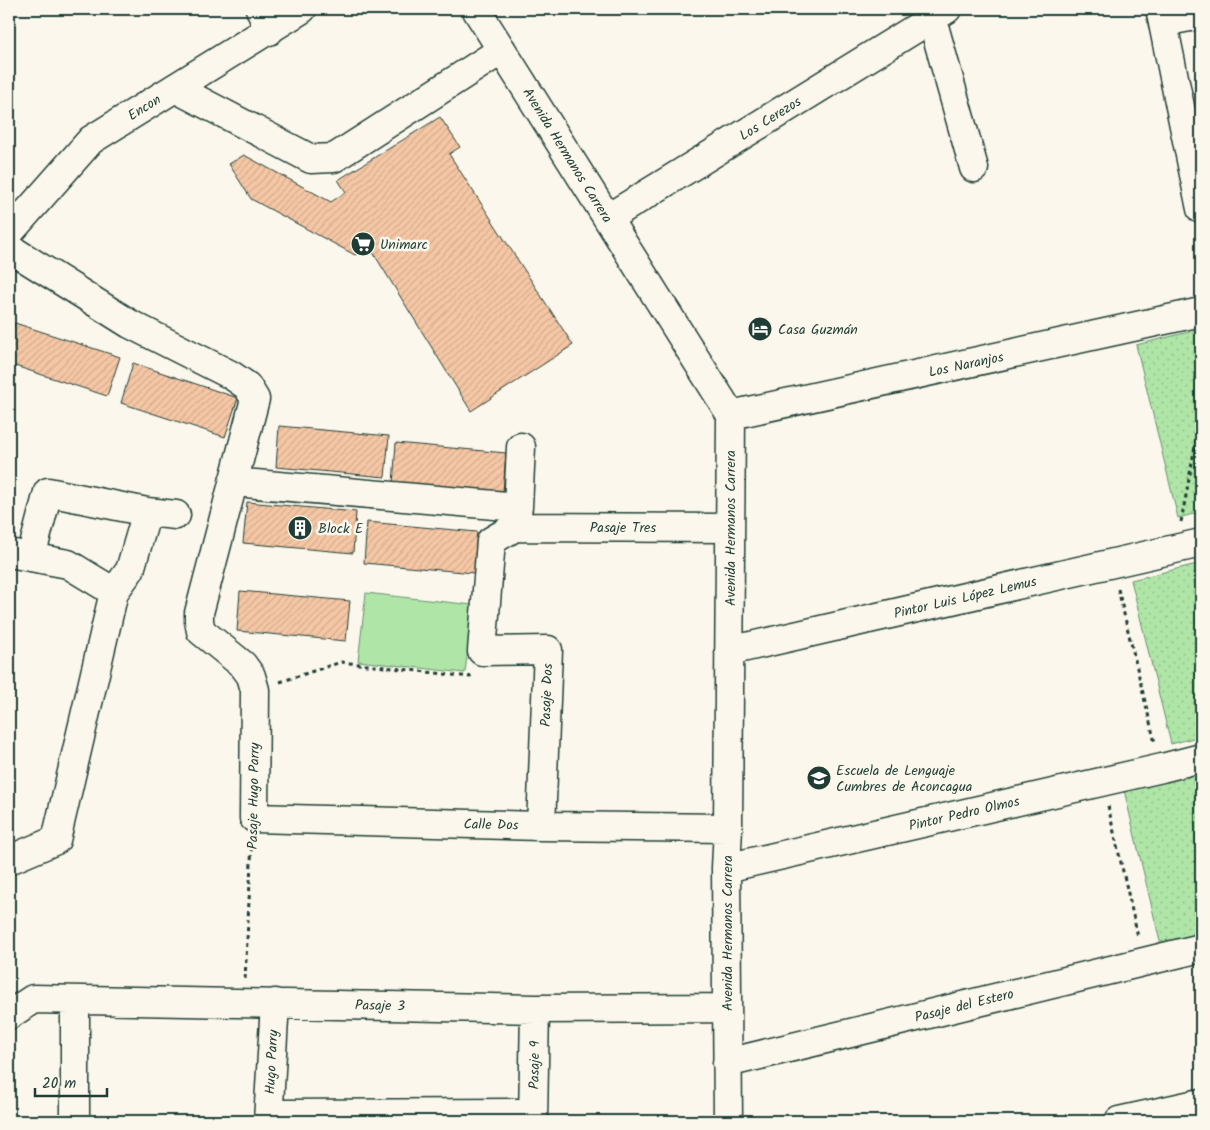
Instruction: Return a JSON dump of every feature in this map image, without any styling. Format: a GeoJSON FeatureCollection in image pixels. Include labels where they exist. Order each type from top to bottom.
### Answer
{"type":"FeatureCollection","features":[{"type":"Feature","properties":{"kind":"street","name":"Encon"},"geometry":{"type":"LineString","coordinates":[[9,233],[91,140],[175,88],[264,20],[302,9]]}},
{"type":"Feature","properties":{"kind":"street","name":"Avenida Hermanos Carrera"},"geometry":{"type":"LineString","coordinates":[[476,9],[731,415],[728,828],[726,868],[728,1121]]}},
{"type":"Feature","properties":{"kind":"street","name":"Los Cerezos"},"geometry":{"type":"LineString","coordinates":[[608,218],[940,14],[974,168]]}},
{"type":"Feature","properties":{"kind":"street"},"geometry":{"type":"LineString","coordinates":[[1201,15],[1161,15],[1196,151],[1201,209]]}},
{"type":"Feature","properties":{"kind":"street"},"geometry":{"type":"LineString","coordinates":[[175,88],[311,159],[334,158],[502,50]]}},
{"type":"Feature","properties":{"kind":"street"},"geometry":{"type":"LineString","coordinates":[[9,248],[130,324],[231,375],[247,386],[255,400],[233,482]]}},
{"type":"Feature","properties":{"kind":"street","name":"Los Naranjos"},"geometry":{"type":"LineString","coordinates":[[731,415],[1201,312]]}},
{"type":"Feature","properties":{"kind":"street"},"geometry":{"type":"LineString","coordinates":[[482,651],[491,541],[517,517],[521,447]]}},
{"type":"Feature","properties":{"kind":"street","name":"Pasaje Tres"},"geometry":{"type":"LineString","coordinates":[[233,482],[517,517],[730,528]]}},
{"type":"Feature","properties":{"kind":"street","name":"Pasaje Hugo Parry"},"geometry":{"type":"LineString","coordinates":[[233,482],[199,613],[199,621],[201,631],[243,665],[251,676],[255,690],[254,818]]}},
{"type":"Feature","properties":{"kind":"street"},"geometry":{"type":"LineString","coordinates":[[114,592],[68,564],[20,555],[48,492],[147,512],[176,515]]}},
{"type":"Feature","properties":{"kind":"street"},"geometry":{"type":"LineString","coordinates":[[9,860],[56,840],[114,592],[130,570],[147,512]]}},
{"type":"Feature","properties":{"kind":"street","name":"Pintor Luis López Lemus"},"geometry":{"type":"LineString","coordinates":[[729,651],[1189,546]]}},
{"type":"Feature","properties":{"kind":"street","name":"Pasaje Dos"},"geometry":{"type":"LineString","coordinates":[[482,651],[548,650],[541,826]]}},
{"type":"Feature","properties":{"kind":"street","name":"Pintor Pedro Olmos"},"geometry":{"type":"LineString","coordinates":[[726,868],[1201,758]]}},
{"type":"Feature","properties":{"kind":"street","name":"Calle Dos"},"geometry":{"type":"LineString","coordinates":[[254,818],[541,826],[728,828]]}},
{"type":"Feature","properties":{"kind":"street","name":"Pasaje del Estero"},"geometry":{"type":"LineString","coordinates":[[728,1062],[1201,948]]}},
{"type":"Feature","properties":{"kind":"street","name":"Pasaje 3"},"geometry":{"type":"LineString","coordinates":[[9,1015],[33,999],[535,1009],[727,1008]]}},
{"type":"Feature","properties":{"kind":"street"},"geometry":{"type":"LineString","coordinates":[[75,1001],[76,1121]]}},
{"type":"Feature","properties":{"kind":"street","name":"Hugo Parry"},"geometry":{"type":"LineString","coordinates":[[268,1118],[275,1003]]}},
{"type":"Feature","properties":{"kind":"street","name":"Pasaje 9"},"geometry":{"type":"LineString","coordinates":[[533,1117],[535,1009]]}},
{"type":"Feature","properties":{"kind":"street"},"geometry":{"type":"LineString","coordinates":[[1120,1121],[1201,1103]]}},
{"type":"Feature","properties":{"kind":"street"},"geometry":{"type":"LineString","coordinates":[[268,1118],[533,1117]]}},
{"type":"Feature","properties":{"kind":"path"},"geometry":{"type":"LineString","coordinates":[[1189,546],[1201,414]]}},
{"type":"Feature","properties":{"kind":"path"},"geometry":{"type":"LineString","coordinates":[[1112,564],[1162,768]]}},
{"type":"Feature","properties":{"kind":"path"},"geometry":{"type":"LineString","coordinates":[[255,690],[341,662],[470,677],[482,651]]}},
{"type":"Feature","properties":{"kind":"path"},"geometry":{"type":"LineString","coordinates":[[1102,781],[1143,961]]}},
{"type":"Feature","properties":{"kind":"path","name":"Pasaje Hugo Parry"},"geometry":{"type":"LineString","coordinates":[[244,1002],[254,818]]}},
{"type":"Feature","properties":{"kind":"green space"},"geometry":{"type":"Polygon","coordinates":[[[1201,329],[1201,512],[1178,518],[1136,345],[1201,329]]]}},
{"type":"Feature","properties":{"kind":"green space"},"geometry":{"type":"Polygon","coordinates":[[[1201,563],[1201,736],[1171,744],[1131,580],[1201,563]]]}},
{"type":"Feature","properties":{"kind":"green space"},"geometry":{"type":"Polygon","coordinates":[[[366,593],[473,605],[465,673],[358,661],[366,593]]]}},
{"type":"Feature","properties":{"kind":"green space"},"geometry":{"type":"Polygon","coordinates":[[[1201,768],[1201,940],[1162,950],[1123,786],[1201,768]]]}},
{"type":"Feature","properties":{"kind":"building"},"geometry":{"type":"Polygon","coordinates":[[[440,117],[460,147],[449,154],[573,345],[471,411],[369,246],[355,255],[251,199],[229,164],[244,155],[331,202],[346,192],[338,180],[440,117]]]}},
{"type":"Feature","properties":{"kind":"building"},"geometry":{"type":"Polygon","coordinates":[[[15,323],[120,357],[107,396],[9,364],[9,342],[15,323]]]}},
{"type":"Feature","properties":{"kind":"building"},"geometry":{"type":"Polygon","coordinates":[[[133,363],[238,398],[225,437],[121,403],[133,363]]]}},
{"type":"Feature","properties":{"kind":"building"},"geometry":{"type":"Polygon","coordinates":[[[279,426],[389,436],[385,477],[276,467],[279,426]]]}},
{"type":"Feature","properties":{"kind":"building"},"geometry":{"type":"Polygon","coordinates":[[[396,443],[506,453],[503,493],[393,484],[396,443]]]}},
{"type":"Feature","properties":{"kind":"building","name":"Block E"},"geometry":{"type":"Polygon","coordinates":[[[247,502],[356,512],[353,553],[243,543],[247,502]]]}},
{"type":"Feature","properties":{"kind":"building"},"geometry":{"type":"Polygon","coordinates":[[[367,522],[477,532],[474,573],[364,563],[367,522]]]}},
{"type":"Feature","properties":{"kind":"building"},"geometry":{"type":"Polygon","coordinates":[[[240,591],[350,601],[346,641],[237,631],[240,591]]]}},
{"type":"Feature","properties":{"kind":"place","name":"Unimarc"},"geometry":{"type":"Point","coordinates":[363,244]}},
{"type":"Feature","properties":{"kind":"place","name":"Casa Guzmán"},"geometry":{"type":"Point","coordinates":[760,329]}},
{"type":"Feature","properties":{"kind":"place","name":"Block E"},"geometry":{"type":"Point","coordinates":[300,528]}},
{"type":"Feature","properties":{"kind":"place","name":"Escuela de Lenguaje Cumbres de Aconcagua"},"geometry":{"type":"Point","coordinates":[819,778]}}]}
